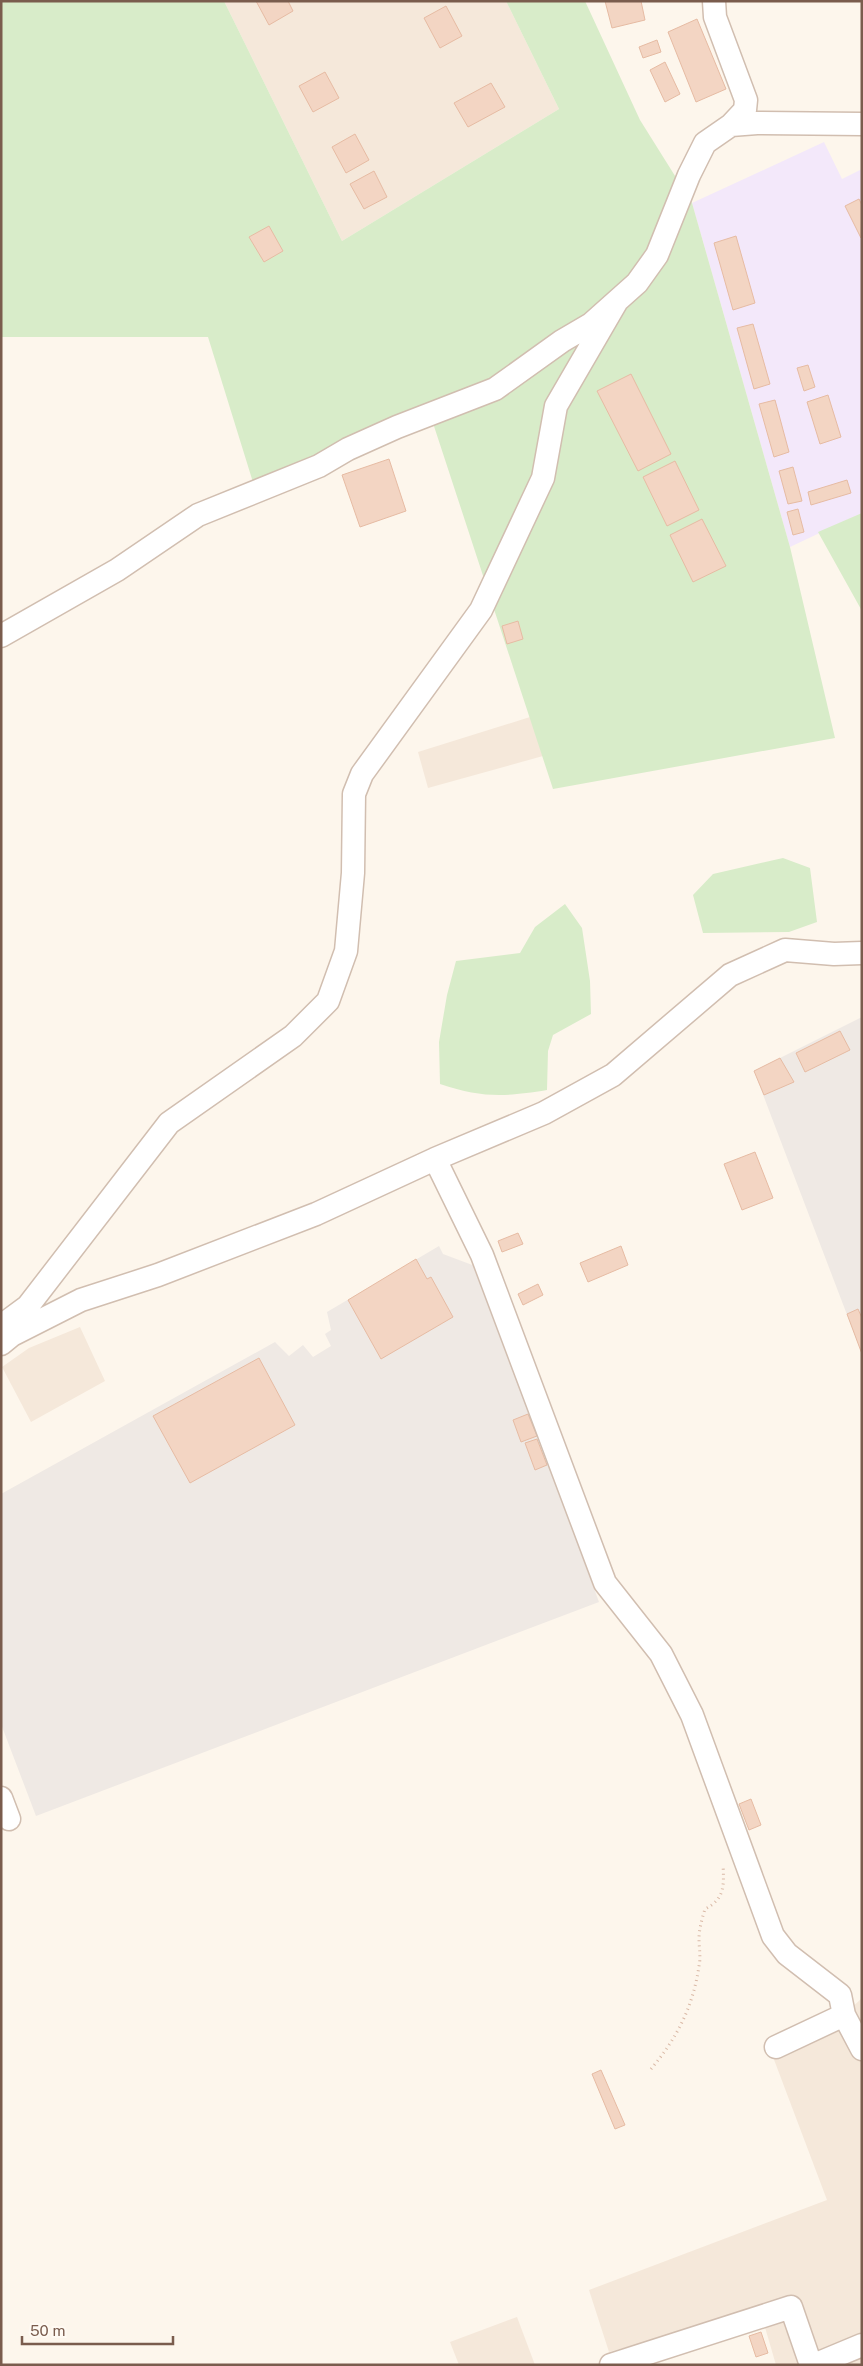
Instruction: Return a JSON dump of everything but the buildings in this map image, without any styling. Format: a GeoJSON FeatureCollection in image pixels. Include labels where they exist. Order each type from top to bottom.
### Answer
{"type":"FeatureCollection","features":[{"type":"Feature","properties":{"kind":"street"},"geometry":{"type":"LineString","coordinates":[[1,636],[117,570],[198,515],[319,466],[348,448],[397,427],[495,389],[562,341],[591,324],[637,283],[657,255],[689,175],[706,142],[732,125],[744,110],[746,100],[715,16],[714,1]]}},
{"type":"Feature","properties":{"kind":"street"},"geometry":{"type":"LineString","coordinates":[[732,125],[757,123],[862,124]]}},
{"type":"Feature","properties":{"kind":"street"},"geometry":{"type":"LineString","coordinates":[[1,1326],[28,1306],[169,1123],[293,1036],[328,1000],[346,951],[352,873],[354,794],[362,774],[481,610],[543,478],[556,406],[616,301]]}},
{"type":"Feature","properties":{"kind":"street"},"geometry":{"type":"LineString","coordinates":[[1,1344],[12,1335],[81,1300],[158,1276],[316,1214],[435,1159],[544,1113],[613,1074],[730,974],[785,950],[834,954],[862,953]]}},
{"type":"Feature","properties":{"kind":"street"},"geometry":{"type":"LineString","coordinates":[[435,1159],[482,1255],[605,1583],[660,1654],[692,1715],[773,1936],[787,1954],[840,1995],[844,2015],[862,2048]]}},
{"type":"Feature","properties":{"kind":"street"},"geometry":{"type":"LineString","coordinates":[[1,1798],[9,1819]]}},
{"type":"Feature","properties":{"kind":"street"},"geometry":{"type":"LineString","coordinates":[[776,2047],[844,2015]]}},
{"type":"Feature","properties":{"kind":"street"},"geometry":{"type":"LineString","coordinates":[[612,2365],[791,2308],[813,2365],[862,2345]]}},
{"type":"Feature","properties":{"kind":"path"},"geometry":{"type":"LineString","coordinates":[[651,2070],[666,2051],[693,2003],[700,1964],[698,1937],[700,1923],[705,1909],[714,1904],[723,1893],[723,1862]]}},
{"type":"Feature","properties":{"kind":"shaded area"},"geometry":{"type":"Polygon","coordinates":[[[224,1],[506,1],[559,109],[342,241],[224,1]]]}},
{"type":"Feature","properties":{"kind":"shaded area"},"geometry":{"type":"Polygon","coordinates":[[[824,142],[842,179],[862,169],[862,513],[790,547],[692,203],[824,142]]]}},
{"type":"Feature","properties":{"kind":"shaded area"},"geometry":{"type":"Polygon","coordinates":[[[530,717],[543,756],[428,788],[418,752],[530,717]]]}},
{"type":"Feature","properties":{"kind":"shaded area"},"geometry":{"type":"Polygon","coordinates":[[[862,1017],[862,1354],[754,1071],[862,1017]]]}},
{"type":"Feature","properties":{"kind":"shaded area"},"geometry":{"type":"Polygon","coordinates":[[[439,1246],[443,1254],[475,1266],[599,1602],[36,1816],[1,1724],[1,1494],[275,1342],[289,1356],[303,1345],[313,1357],[331,1346],[325,1334],[331,1330],[327,1312],[439,1246]]]}},
{"type":"Feature","properties":{"kind":"shaded area"},"geometry":{"type":"Polygon","coordinates":[[[80,1327],[105,1381],[31,1422],[2,1367],[29,1348],[80,1327]]]}},
{"type":"Feature","properties":{"kind":"shaded area"},"geometry":{"type":"Polygon","coordinates":[[[862,1998],[862,2365],[776,2365],[760,2310],[609,2352],[589,2290],[827,2200],[770,2049],[844,2015],[862,1998]]]}},
{"type":"Feature","properties":{"kind":"shaded area"},"geometry":{"type":"Polygon","coordinates":[[[517,2317],[535,2365],[459,2365],[450,2342],[517,2317]]]}},
{"type":"Feature","properties":{"kind":"green space"},"geometry":{"type":"Polygon","coordinates":[[[1,1],[224,1],[342,241],[559,109],[506,1],[585,1],[640,120],[692,203],[790,547],[835,738],[553,789],[430,414],[256,492],[208,337],[1,337],[1,1]]]}},
{"type":"Feature","properties":{"kind":"green space"},"geometry":{"type":"Polygon","coordinates":[[[862,513],[862,611],[818,532],[862,513]]]}},
{"type":"Feature","properties":{"kind":"green space"},"geometry":{"type":"Polygon","coordinates":[[[783,858],[810,868],[817,922],[789,932],[703,933],[693,895],[713,874],[783,858]]]}},
{"type":"Feature","properties":{"kind":"green space"},"geometry":{"type":"Polygon","coordinates":[[[565,904],[582,928],[590,981],[591,1014],[553,1035],[548,1051],[547,1090],[493,1095],[468,1092],[440,1084],[439,1042],[447,995],[456,961],[520,953],[535,927],[565,904]]]}}]}
